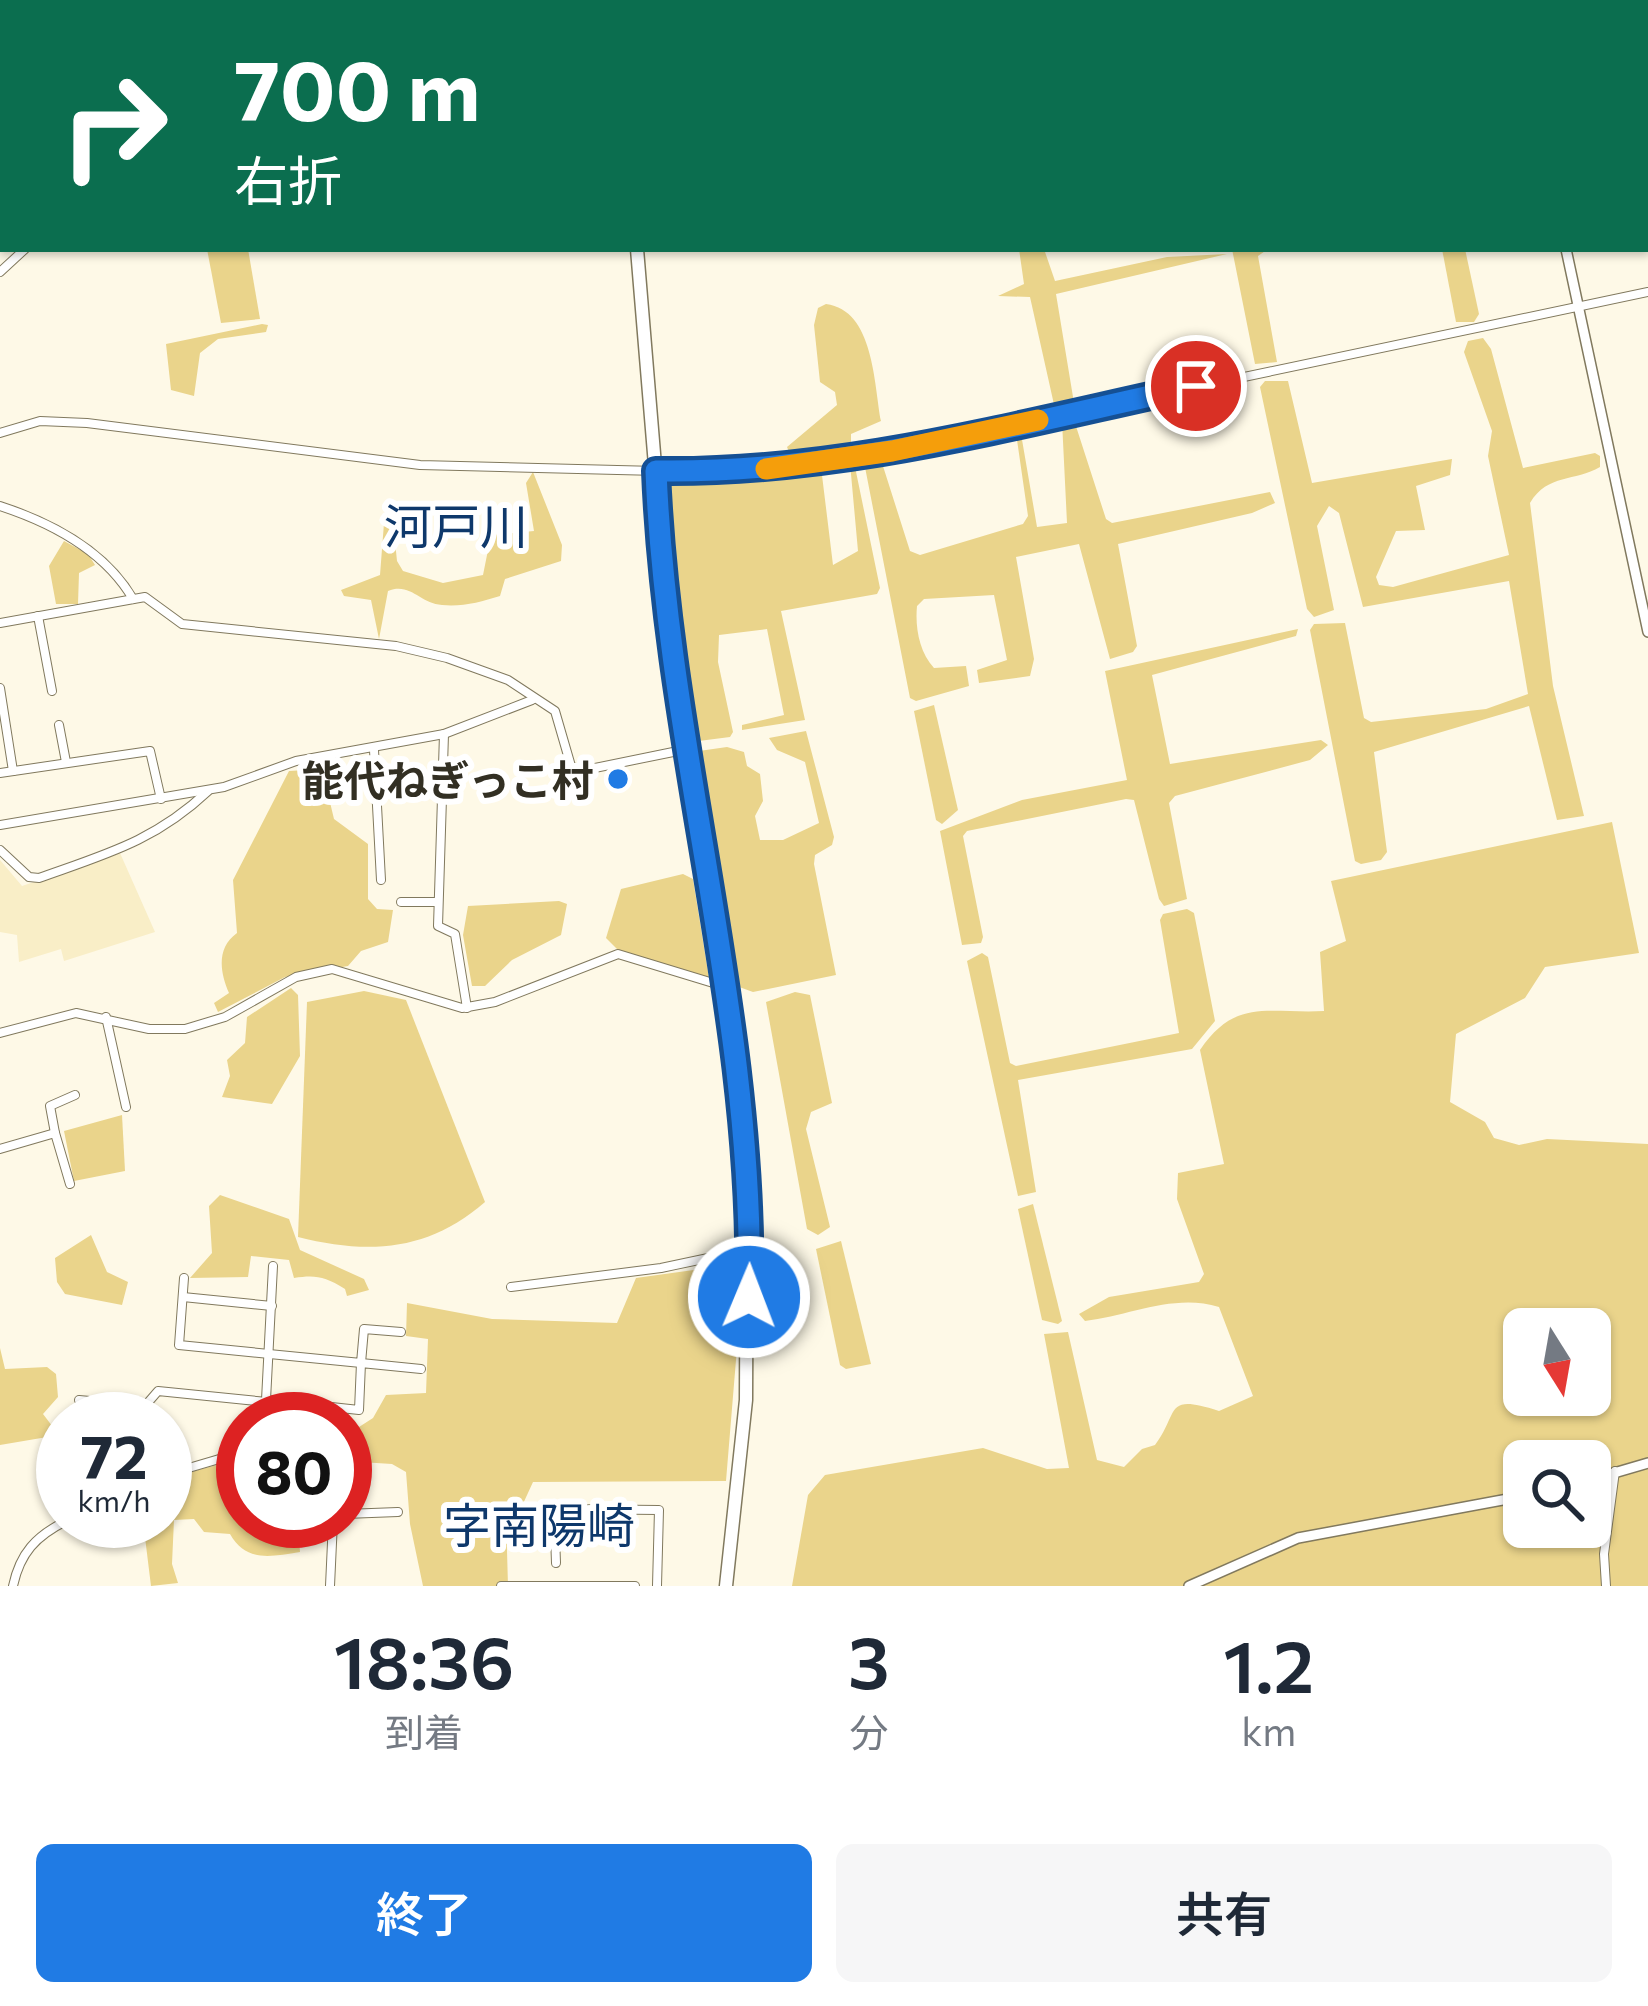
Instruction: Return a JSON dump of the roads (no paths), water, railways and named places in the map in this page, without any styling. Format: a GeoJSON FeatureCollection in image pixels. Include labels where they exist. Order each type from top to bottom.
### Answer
{"type":"FeatureCollection","features":[{"type":"Feature","properties":{"kind":"highway"},"geometry":{"type":"LineString","coordinates":[[638,252],[683,750],[741,1090],[750,1249],[746,1400],[726,1586]]}},
{"type":"Feature","properties":{"kind":"street"},"geometry":{"type":"LineString","coordinates":[[1567,252],[1648,632]]}},
{"type":"Feature","properties":{"kind":"street"},"geometry":{"type":"LineString","coordinates":[[0,433],[40,421],[87,423],[419,465],[737,473],[892,451],[1648,292]]}},
{"type":"Feature","properties":{"kind":"street"},"geometry":{"type":"LineString","coordinates":[[0,506],[41,520],[115,568],[133,599]]}},
{"type":"Feature","properties":{"kind":"street"},"geometry":{"type":"LineString","coordinates":[[0,623],[145,598],[182,624],[396,646],[508,680],[555,711],[571,766],[580,771],[683,750]]}},
{"type":"Feature","properties":{"kind":"street"},"geometry":{"type":"LineString","coordinates":[[38,616],[52,691]]}},
{"type":"Feature","properties":{"kind":"street"},"geometry":{"type":"LineString","coordinates":[[0,688],[13,771]]}},
{"type":"Feature","properties":{"kind":"street"},"geometry":{"type":"LineString","coordinates":[[0,825],[209,790],[296,761],[444,734],[533,699]]}},
{"type":"Feature","properties":{"kind":"street"},"geometry":{"type":"LineString","coordinates":[[59,725],[66,762]]}},
{"type":"Feature","properties":{"kind":"street"},"geometry":{"type":"LineString","coordinates":[[444,734],[438,926],[455,934],[467,1008]]}},
{"type":"Feature","properties":{"kind":"street"},"geometry":{"type":"LineString","coordinates":[[374,750],[381,880]]}},
{"type":"Feature","properties":{"kind":"street"},"geometry":{"type":"LineString","coordinates":[[0,773],[150,752],[161,799]]}},
{"type":"Feature","properties":{"kind":"street"},"geometry":{"type":"LineString","coordinates":[[2,854],[39,878],[146,840],[173,824],[209,790]]}},
{"type":"Feature","properties":{"kind":"street"},"geometry":{"type":"LineString","coordinates":[[400,902],[438,902]]}},
{"type":"Feature","properties":{"kind":"street"},"geometry":{"type":"LineString","coordinates":[[0,1033],[76,1013],[149,1029],[184,1029],[225,1018],[296,977],[332,969],[382,988],[467,1008],[618,955],[725,987]]}},
{"type":"Feature","properties":{"kind":"street"},"geometry":{"type":"LineString","coordinates":[[106,1017],[126,1107]]}},
{"type":"Feature","properties":{"kind":"street"},"geometry":{"type":"LineString","coordinates":[[70,1184],[50,1106],[75,1095]]}},
{"type":"Feature","properties":{"kind":"street"},"geometry":{"type":"LineString","coordinates":[[0,1149],[55,1133]]}},
{"type":"Feature","properties":{"kind":"street"},"geometry":{"type":"LineString","coordinates":[[511,1287],[662,1268],[750,1249]]}},
{"type":"Feature","properties":{"kind":"street"},"geometry":{"type":"LineString","coordinates":[[268,1392],[273,1266]]}},
{"type":"Feature","properties":{"kind":"street"},"geometry":{"type":"LineString","coordinates":[[184,1278],[179,1345],[421,1369]]}},
{"type":"Feature","properties":{"kind":"street"},"geometry":{"type":"LineString","coordinates":[[183,1297],[272,1306]]}},
{"type":"Feature","properties":{"kind":"street"},"geometry":{"type":"LineString","coordinates":[[360,1392],[364,1329],[401,1332]]}},
{"type":"Feature","properties":{"kind":"street"},"geometry":{"type":"LineString","coordinates":[[1611,1472],[1648,1463]]}},
{"type":"Feature","properties":{"kind":"street"},"geometry":{"type":"LineString","coordinates":[[1606,1586],[1615,1471]]}},
{"type":"Feature","properties":{"kind":"street"},"geometry":{"type":"LineString","coordinates":[[1189,1586],[1298,1538],[1503,1500]]}},
{"type":"Feature","properties":{"kind":"street"},"geometry":{"type":"LineString","coordinates":[[556,1563],[553,1516],[562,1509],[659,1510],[657,1586]]}},
{"type":"Feature","properties":{"kind":"street"},"geometry":{"type":"LineString","coordinates":[[555,1535],[611,1537],[614,1510]]}},
{"type":"Feature","properties":{"kind":"street"},"geometry":{"type":"LineString","coordinates":[[372,1513],[398,1512]]}},
{"type":"Feature","properties":{"kind":"street"},"geometry":{"type":"LineString","coordinates":[[13,1586],[21,1557],[36,1540]]}},
{"type":"Feature","properties":{"kind":"street"},"geometry":{"type":"LineString","coordinates":[[330,1586],[332,1548]]}},
{"type":"Feature","properties":{"kind":"street"},"geometry":{"type":"LineString","coordinates":[[501,1586],[634,1586]]}},
{"type":"Feature","properties":{"kind":"place","name":"能代ねぎっこ村"},"geometry":{"type":"Point","coordinates":[618,779]}},
{"type":"Feature","properties":{"kind":"district","name":"河戸川"},"geometry":{"type":"Point","coordinates":[456,524]}},
{"type":"Feature","properties":{"kind":"district","name":"字南陽崎"},"geometry":{"type":"Point","coordinates":[539,1523]}}]}
